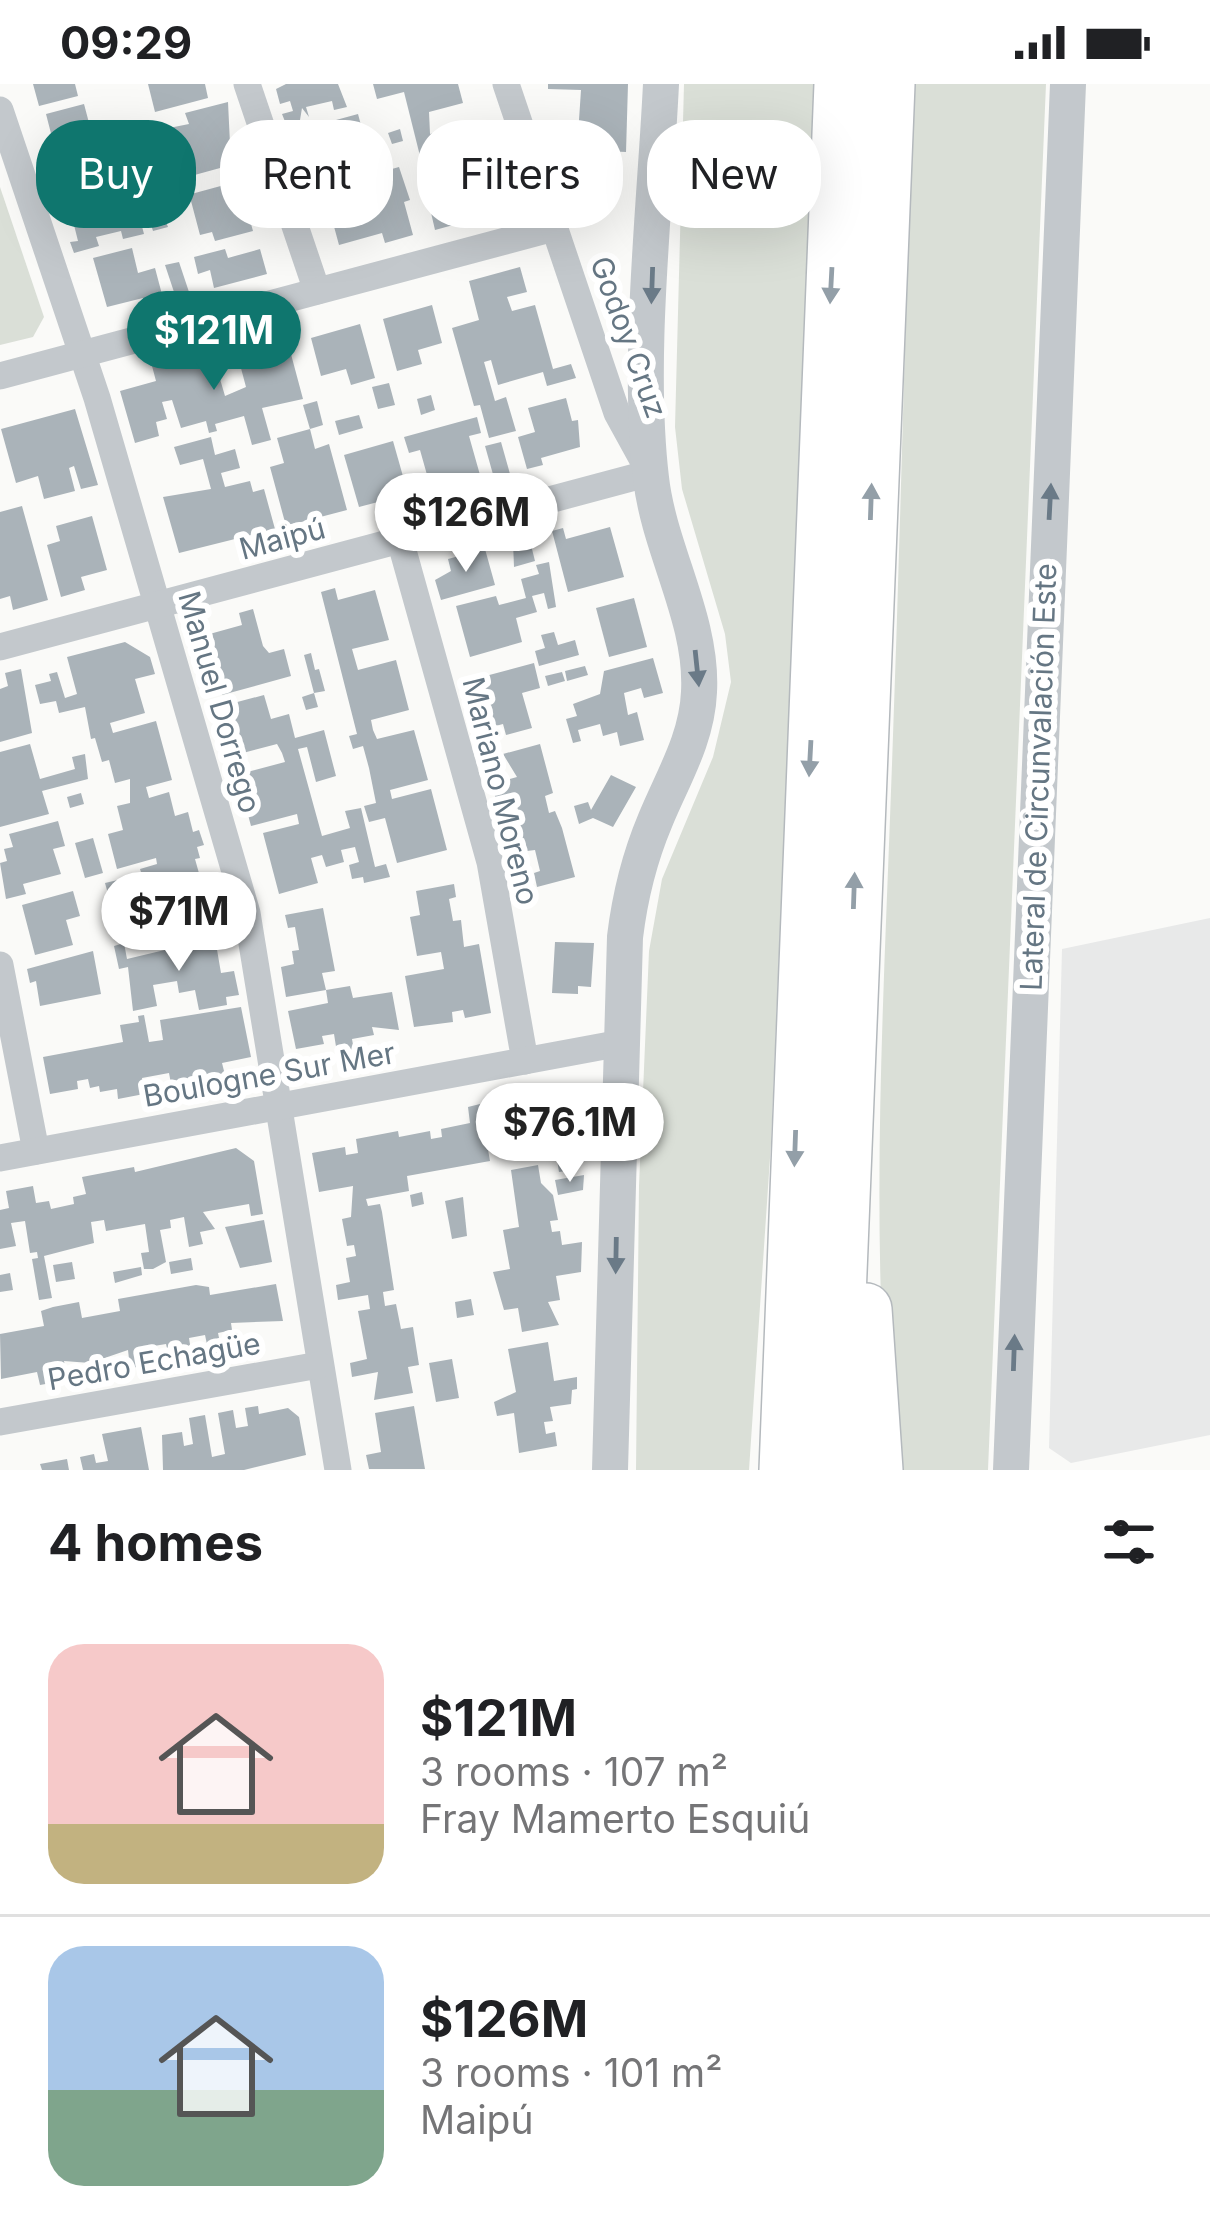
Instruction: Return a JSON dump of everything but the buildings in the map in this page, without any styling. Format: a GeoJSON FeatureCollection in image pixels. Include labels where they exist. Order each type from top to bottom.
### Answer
{"type":"FeatureCollection","features":[{"type":"Feature","properties":{"kind":"highway"},"geometry":{"type":"LineString","coordinates":[[785,1470],[840,84]]}},
{"type":"Feature","properties":{"kind":"highway"},"geometry":{"type":"LineString","coordinates":[[833,1470],[889,84]]}},
{"type":"Feature","properties":{"kind":"highway"},"geometry":{"type":"LineString","coordinates":[[850,969],[877,1470]]}},
{"type":"Feature","properties":{"kind":"highway"},"geometry":{"type":"LineString","coordinates":[[770,1470],[789,1294]]}},
{"type":"Feature","properties":{"kind":"street"},"geometry":{"type":"LineString","coordinates":[[247,84],[317,292]]}},
{"type":"Feature","properties":{"kind":"street","name":"Godoy Cruz"},"geometry":{"type":"LineString","coordinates":[[506,84],[518,120]]}},
{"type":"Feature","properties":{"kind":"street"},"geometry":{"type":"LineString","coordinates":[[610,1470],[621,1043],[630,896],[688,745],[699,694],[687,611],[656,512],[650,473],[647,398],[661,84]]}},
{"type":"Feature","properties":{"kind":"street","name":"Lateral de Circunvalación Este"},"geometry":{"type":"LineString","coordinates":[[1011,1470],[1068,84]]}},
{"type":"Feature","properties":{"kind":"street","name":"Manuel Dorrego"},"geometry":{"type":"LineString","coordinates":[[0,110],[82,354],[247,913],[338,1470]]}},
{"type":"Feature","properties":{"kind":"street"},"geometry":{"type":"LineString","coordinates":[[0,376],[554,228]]}},
{"type":"Feature","properties":{"kind":"street","name":"Godoy Cruz"},"geometry":{"type":"LineString","coordinates":[[554,228],[617,413],[650,473]]}},
{"type":"Feature","properties":{"kind":"street","name":"Maipú"},"geometry":{"type":"LineString","coordinates":[[0,647],[650,473]]}},
{"type":"Feature","properties":{"kind":"street","name":"Mariano Moreno"},"geometry":{"type":"LineString","coordinates":[[400,540],[490,862],[525,1060]]}},
{"type":"Feature","properties":{"kind":"street"},"geometry":{"type":"LineString","coordinates":[[0,964],[36,1151]]}},
{"type":"Feature","properties":{"kind":"street","name":"Boulogne Sur Mer"},"geometry":{"type":"LineString","coordinates":[[0,1158],[621,1043]]}},
{"type":"Feature","properties":{"kind":"street","name":"Pedro Echagüe"},"geometry":{"type":"LineString","coordinates":[[0,1422],[320,1365]]}},
{"type":"Feature","properties":{"kind":"shaded area"},"geometry":{"type":"Polygon","coordinates":[[[684,84],[816,84],[814,120],[683,120],[684,84]]]}},
{"type":"Feature","properties":{"kind":"shaded area"},"geometry":{"type":"Polygon","coordinates":[[[913,84],[1046,84],[988,1470],[892,1470],[885,1385],[880,1130],[913,84]]]}},
{"type":"Feature","properties":{"kind":"shaded area"},"geometry":{"type":"Polygon","coordinates":[[[0,187],[44,317],[33,337],[0,345],[0,187]]]}},
{"type":"Feature","properties":{"kind":"shaded area"},"geometry":{"type":"Polygon","coordinates":[[[680,228],[810,228],[771,1143],[749,1470],[636,1470],[639,1186],[649,951],[662,879],[713,757],[731,682],[725,634],[682,489],[675,427],[680,228]]]}},
{"type":"Feature","properties":{"kind":"shaded area"},"geometry":{"type":"Polygon","coordinates":[[[1210,918],[1210,1435],[1071,1463],[1049,1448],[1062,949],[1210,918]]]}}]}
